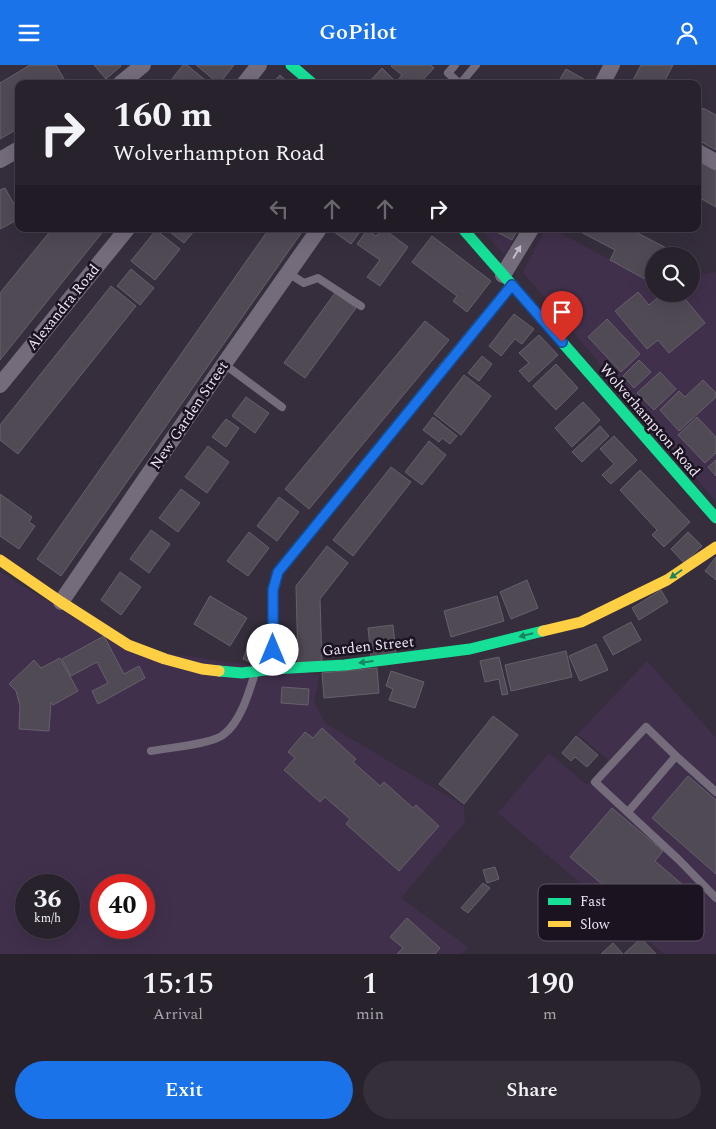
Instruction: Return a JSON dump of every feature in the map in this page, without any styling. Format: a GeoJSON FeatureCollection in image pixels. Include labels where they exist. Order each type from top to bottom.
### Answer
{"type":"FeatureCollection","features":[{"type":"Feature","properties":{"kind":"main road"},"geometry":{"type":"LineString","coordinates":[[291,65],[308,80]]}},
{"type":"Feature","properties":{"kind":"main road","name":"Wolverhampton Road"},"geometry":{"type":"LineString","coordinates":[[466,232],[716,518]]}},
{"type":"Feature","properties":{"kind":"main road"},"geometry":{"type":"LineString","coordinates":[[272,669],[273,590],[278,572],[507,280]]}},
{"type":"Feature","properties":{"kind":"main road","name":"Garden Street"},"geometry":{"type":"LineString","coordinates":[[0,560],[128,645],[165,659],[202,669],[242,673],[272,669],[345,665],[470,649],[581,622],[667,580],[716,547]]}},
{"type":"Feature","properties":{"kind":"street"},"geometry":{"type":"LineString","coordinates":[[125,80],[143,65]]}},
{"type":"Feature","properties":{"kind":"street"},"geometry":{"type":"LineString","coordinates":[[247,80],[259,65]]}},
{"type":"Feature","properties":{"kind":"street"},"geometry":{"type":"LineString","coordinates":[[604,80],[612,65]]}},
{"type":"Feature","properties":{"kind":"street"},"geometry":{"type":"LineString","coordinates":[[0,160],[15,151]]}},
{"type":"Feature","properties":{"kind":"street"},"geometry":{"type":"LineString","coordinates":[[701,154],[716,162]]}},
{"type":"Feature","properties":{"kind":"street","name":"Alexandra Road"},"geometry":{"type":"LineString","coordinates":[[0,385],[124,232]]}},
{"type":"Feature","properties":{"kind":"street","name":"New Garden Street"},"geometry":{"type":"LineString","coordinates":[[61,602],[317,232]]}},
{"type":"Feature","properties":{"kind":"street"},"geometry":{"type":"LineString","coordinates":[[507,280],[530,232]]}},
{"type":"Feature","properties":{"kind":"lane"},"geometry":{"type":"LineString","coordinates":[[456,65],[448,73],[456,80]]}},
{"type":"Feature","properties":{"kind":"lane"},"geometry":{"type":"LineString","coordinates":[[463,80],[476,65]]}},
{"type":"Feature","properties":{"kind":"lane"},"geometry":{"type":"LineString","coordinates":[[288,273],[304,283],[318,278],[360,306]]}},
{"type":"Feature","properties":{"kind":"lane"},"geometry":{"type":"LineString","coordinates":[[224,365],[282,407]]}},
{"type":"Feature","properties":{"kind":"lane"},"geometry":{"type":"LineString","coordinates":[[151,751],[222,737],[231,729],[237,719],[256,671]]}},
{"type":"Feature","properties":{"kind":"lane"},"geometry":{"type":"LineString","coordinates":[[702,884],[595,781],[646,727],[716,792]]}},
{"type":"Feature","properties":{"kind":"lane"},"geometry":{"type":"LineString","coordinates":[[628,812],[676,756]]}},
{"type":"Feature","properties":{"kind":"lane"},"geometry":{"type":"LineString","coordinates":[[704,886],[716,899]]}},
{"type":"Feature","properties":{"kind":"shaded area"},"geometry":{"type":"Polygon","coordinates":[[[483,232],[517,232],[505,255],[483,232]]]}},
{"type":"Feature","properties":{"kind":"shaded area"},"geometry":{"type":"Polygon","coordinates":[[[543,232],[559,232],[645,279],[645,302],[700,302],[700,275],[716,272],[716,502],[523,272],[543,232]]]}},
{"type":"Feature","properties":{"kind":"shaded area"},"geometry":{"type":"Polygon","coordinates":[[[0,572],[123,647],[319,675],[314,702],[325,723],[464,806],[465,822],[401,898],[468,947],[462,954],[1,954],[0,572]]]}},
{"type":"Feature","properties":{"kind":"shaded area"},"geometry":{"type":"Polygon","coordinates":[[[647,661],[716,738],[716,952],[714,954],[664,954],[649,941],[704,941],[704,884],[582,884],[498,813],[549,753],[587,785],[608,760],[578,734],[647,661]]]}},
{"type":"Feature","properties":{"kind":"building"},"geometry":{"type":"Polygon","coordinates":[[[30,65],[56,65],[65,80],[15,80],[15,130],[0,139],[0,83],[30,65]]]}},
{"type":"Feature","properties":{"kind":"building"},"geometry":{"type":"Polygon","coordinates":[[[94,65],[120,65],[121,66],[106,79],[94,65]]]}},
{"type":"Feature","properties":{"kind":"building"},"geometry":{"type":"Polygon","coordinates":[[[183,65],[187,65],[205,80],[171,80],[183,65]]]}},
{"type":"Feature","properties":{"kind":"building"},"geometry":{"type":"Polygon","coordinates":[[[196,65],[234,65],[222,80],[214,80],[196,65]]]}},
{"type":"Feature","properties":{"kind":"building"},"geometry":{"type":"Polygon","coordinates":[[[431,65],[434,68],[423,80],[398,80],[402,75],[391,66],[431,65]]]}},
{"type":"Feature","properties":{"kind":"building"},"geometry":{"type":"Polygon","coordinates":[[[641,65],[673,65],[665,80],[633,80],[641,65]]]}},
{"type":"Feature","properties":{"kind":"building"},"geometry":{"type":"Polygon","coordinates":[[[382,68],[394,80],[371,80],[382,68]]]}},
{"type":"Feature","properties":{"kind":"building"},"geometry":{"type":"Polygon","coordinates":[[[566,69],[585,80],[559,80],[566,69]]]}},
{"type":"Feature","properties":{"kind":"building"},"geometry":{"type":"Polygon","coordinates":[[[280,75],[286,80],[276,80],[280,75]]]}},
{"type":"Feature","properties":{"kind":"building"},"geometry":{"type":"Polygon","coordinates":[[[703,108],[716,115],[716,150],[701,142],[701,112],[703,108]]]}},
{"type":"Feature","properties":{"kind":"building"},"geometry":{"type":"Polygon","coordinates":[[[701,163],[716,171],[716,207],[701,199],[701,163]]]}},
{"type":"Feature","properties":{"kind":"building"},"geometry":{"type":"Polygon","coordinates":[[[5,188],[15,206],[15,221],[0,229],[0,190],[5,188]]]}},
{"type":"Feature","properties":{"kind":"building"},"geometry":{"type":"Polygon","coordinates":[[[50,232],[103,232],[0,360],[0,293],[50,232]]]}},
{"type":"Feature","properties":{"kind":"building"},"geometry":{"type":"Polygon","coordinates":[[[154,232],[159,232],[180,249],[155,280],[131,261],[154,232]]]}},
{"type":"Feature","properties":{"kind":"building"},"geometry":{"type":"Polygon","coordinates":[[[170,232],[193,232],[184,243],[170,232]]]}},
{"type":"Feature","properties":{"kind":"building"},"geometry":{"type":"Polygon","coordinates":[[[267,232],[302,232],[61,576],[37,559],[267,232]]]}},
{"type":"Feature","properties":{"kind":"building"},"geometry":{"type":"Polygon","coordinates":[[[334,232],[360,232],[351,244],[334,232]]]}},
{"type":"Feature","properties":{"kind":"building"},"geometry":{"type":"Polygon","coordinates":[[[366,232],[370,232],[376,236],[379,232],[388,232],[408,247],[380,286],[367,277],[380,260],[357,244],[366,232]]]}},
{"type":"Feature","properties":{"kind":"building"},"geometry":{"type":"Polygon","coordinates":[[[497,232],[516,232],[512,240],[497,232]]]}},
{"type":"Feature","properties":{"kind":"building"},"geometry":{"type":"Polygon","coordinates":[[[581,232],[636,232],[664,247],[645,247],[645,279],[610,260],[615,250],[581,232]]]}},
{"type":"Feature","properties":{"kind":"building"},"geometry":{"type":"Polygon","coordinates":[[[432,236],[491,281],[467,312],[453,301],[457,296],[412,262],[432,236]]]}},
{"type":"Feature","properties":{"kind":"building"},"geometry":{"type":"Polygon","coordinates":[[[131,269],[154,288],[140,305],[117,286],[131,269]]]}},
{"type":"Feature","properties":{"kind":"building"},"geometry":{"type":"Polygon","coordinates":[[[111,286],[136,306],[18,454],[0,440],[0,425],[111,286]]]}},
{"type":"Feature","properties":{"kind":"building"},"geometry":{"type":"Polygon","coordinates":[[[638,292],[649,305],[653,302],[688,302],[705,323],[669,353],[658,340],[647,349],[615,311],[638,292]]]}},
{"type":"Feature","properties":{"kind":"building"},"geometry":{"type":"Polygon","coordinates":[[[335,293],[356,308],[305,378],[284,363],[335,293]]]}},
{"type":"Feature","properties":{"kind":"building"},"geometry":{"type":"Polygon","coordinates":[[[514,314],[534,329],[522,344],[515,339],[501,356],[489,346],[514,314]]]}},
{"type":"Feature","properties":{"kind":"building"},"geometry":{"type":"Polygon","coordinates":[[[607,319],[640,354],[621,372],[588,337],[607,319]]]}},
{"type":"Feature","properties":{"kind":"building"},"geometry":{"type":"Polygon","coordinates":[[[425,321],[449,340],[309,509],[285,489],[425,321]]]}},
{"type":"Feature","properties":{"kind":"building"},"geometry":{"type":"Polygon","coordinates":[[[539,335],[558,355],[529,382],[519,371],[529,363],[519,353],[539,335]]]}},
{"type":"Feature","properties":{"kind":"building"},"geometry":{"type":"Polygon","coordinates":[[[482,356],[492,364],[479,381],[468,373],[482,356]]]}},
{"type":"Feature","properties":{"kind":"building"},"geometry":{"type":"Polygon","coordinates":[[[639,360],[651,372],[634,388],[623,376],[639,360]]]}},
{"type":"Feature","properties":{"kind":"building"},"geometry":{"type":"Polygon","coordinates":[[[556,364],[578,388],[556,410],[533,386],[556,364]]]}},
{"type":"Feature","properties":{"kind":"building"},"geometry":{"type":"Polygon","coordinates":[[[660,372],[676,389],[654,410],[637,393],[660,372]]]}},
{"type":"Feature","properties":{"kind":"building"},"geometry":{"type":"Polygon","coordinates":[[[464,375],[491,396],[461,435],[434,414],[464,375]]]}},
{"type":"Feature","properties":{"kind":"building"},"geometry":{"type":"Polygon","coordinates":[[[703,380],[716,393],[716,397],[679,431],[660,410],[679,391],[685,397],[703,380]]]}},
{"type":"Feature","properties":{"kind":"building"},"geometry":{"type":"Polygon","coordinates":[[[246,397],[269,413],[255,433],[232,416],[246,397]]]}},
{"type":"Feature","properties":{"kind":"building"},"geometry":{"type":"Polygon","coordinates":[[[583,402],[600,420],[572,447],[555,428],[583,402]]]}},
{"type":"Feature","properties":{"kind":"building"},"geometry":{"type":"Polygon","coordinates":[[[433,417],[457,436],[450,444],[442,438],[439,442],[423,430],[433,417]]]}},
{"type":"Feature","properties":{"kind":"building"},"geometry":{"type":"Polygon","coordinates":[[[697,417],[716,437],[716,453],[705,463],[678,435],[697,417]]]}},
{"type":"Feature","properties":{"kind":"building"},"geometry":{"type":"Polygon","coordinates":[[[226,419],[239,428],[226,447],[212,437],[226,419]]]}},
{"type":"Feature","properties":{"kind":"building"},"geometry":{"type":"Polygon","coordinates":[[[600,426],[609,436],[582,462],[572,452],[600,426]]]}},
{"type":"Feature","properties":{"kind":"building"},"geometry":{"type":"Polygon","coordinates":[[[614,436],[637,460],[611,484],[602,475],[614,464],[600,449],[614,436]]]}},
{"type":"Feature","properties":{"kind":"building"},"geometry":{"type":"Polygon","coordinates":[[[429,441],[446,455],[422,485],[405,472],[429,441]]]}},
{"type":"Feature","properties":{"kind":"building"},"geometry":{"type":"Polygon","coordinates":[[[208,446],[229,462],[207,493],[185,477],[208,446]]]}},
{"type":"Feature","properties":{"kind":"building"},"geometry":{"type":"Polygon","coordinates":[[[716,460],[716,476],[708,467],[716,460]]]}},
{"type":"Feature","properties":{"kind":"building"},"geometry":{"type":"Polygon","coordinates":[[[391,467],[411,482],[353,556],[333,540],[391,467]]]}},
{"type":"Feature","properties":{"kind":"building"},"geometry":{"type":"Polygon","coordinates":[[[640,470],[690,522],[664,547],[652,535],[657,530],[620,490],[640,470]]]}},
{"type":"Feature","properties":{"kind":"building"},"geometry":{"type":"Polygon","coordinates":[[[181,489],[200,503],[178,532],[159,518],[181,489]]]}},
{"type":"Feature","properties":{"kind":"building"},"geometry":{"type":"Polygon","coordinates":[[[0,494],[32,517],[29,522],[35,526],[19,549],[0,536],[0,494]]]}},
{"type":"Feature","properties":{"kind":"building"},"geometry":{"type":"Polygon","coordinates":[[[279,497],[299,512],[277,541],[257,526],[279,497]]]}},
{"type":"Feature","properties":{"kind":"building"},"geometry":{"type":"Polygon","coordinates":[[[151,530],[170,544],[149,573],[130,559],[151,530]]]}},
{"type":"Feature","properties":{"kind":"building"},"geometry":{"type":"Polygon","coordinates":[[[249,532],[269,548],[248,576],[227,561],[249,532]]]}},
{"type":"Feature","properties":{"kind":"building"},"geometry":{"type":"Polygon","coordinates":[[[688,532],[702,546],[684,563],[671,549],[688,532]]]}},
{"type":"Feature","properties":{"kind":"building"},"geometry":{"type":"Polygon","coordinates":[[[327,546],[348,563],[320,599],[322,663],[298,663],[296,586],[327,546]]]}},
{"type":"Feature","properties":{"kind":"building"},"geometry":{"type":"Polygon","coordinates":[[[716,557],[716,580],[705,571],[716,557]]]}},
{"type":"Feature","properties":{"kind":"building"},"geometry":{"type":"Polygon","coordinates":[[[120,572],[141,587],[121,615],[101,600],[120,572]]]}},
{"type":"Feature","properties":{"kind":"building"},"geometry":{"type":"Polygon","coordinates":[[[527,580],[538,608],[511,619],[500,592],[527,580]]]}},
{"type":"Feature","properties":{"kind":"building"},"geometry":{"type":"Polygon","coordinates":[[[661,590],[668,602],[639,620],[632,608],[661,590]]]}},
{"type":"Feature","properties":{"kind":"building"},"geometry":{"type":"Polygon","coordinates":[[[210,596],[247,618],[230,646],[194,624],[210,596]]]}},
{"type":"Feature","properties":{"kind":"building"},"geometry":{"type":"Polygon","coordinates":[[[497,596],[504,621],[451,637],[444,611],[497,596]]]}},
{"type":"Feature","properties":{"kind":"building"},"geometry":{"type":"Polygon","coordinates":[[[631,622],[641,640],[613,655],[603,637],[631,622]]]}},
{"type":"Feature","properties":{"kind":"building"},"geometry":{"type":"Polygon","coordinates":[[[393,625],[396,654],[371,657],[368,628],[393,625]]]}},
{"type":"Feature","properties":{"kind":"building"},"geometry":{"type":"Polygon","coordinates":[[[254,632],[265,636],[254,664],[243,659],[254,632]]]}},
{"type":"Feature","properties":{"kind":"building"},"geometry":{"type":"Polygon","coordinates":[[[104,636],[124,674],[139,666],[145,678],[98,704],[92,691],[108,683],[97,662],[71,676],[62,659],[104,636]]]}},
{"type":"Feature","properties":{"kind":"building"},"geometry":{"type":"Polygon","coordinates":[[[596,644],[608,670],[580,681],[569,656],[596,644]]]}},
{"type":"Feature","properties":{"kind":"building"},"geometry":{"type":"Polygon","coordinates":[[[566,651],[572,677],[511,691],[505,665],[566,651]]]}},
{"type":"Feature","properties":{"kind":"building"},"geometry":{"type":"Polygon","coordinates":[[[499,657],[508,694],[502,695],[499,679],[485,682],[480,661],[499,657]]]}},
{"type":"Feature","properties":{"kind":"building"},"geometry":{"type":"Polygon","coordinates":[[[60,658],[78,691],[53,705],[51,702],[49,731],[19,729],[20,706],[16,691],[9,684],[34,660],[41,668],[60,658]]]}},
{"type":"Feature","properties":{"kind":"building"},"geometry":{"type":"Polygon","coordinates":[[[377,668],[379,693],[324,698],[322,673],[377,668]]]}},
{"type":"Feature","properties":{"kind":"building"},"geometry":{"type":"Polygon","coordinates":[[[391,671],[424,682],[415,708],[389,700],[393,689],[386,686],[391,671]]]}},
{"type":"Feature","properties":{"kind":"building"},"geometry":{"type":"Polygon","coordinates":[[[282,687],[309,689],[308,705],[281,703],[282,687]]]}},
{"type":"Feature","properties":{"kind":"building"},"geometry":{"type":"Polygon","coordinates":[[[493,716],[518,735],[464,804],[439,784],[493,716]]]}},
{"type":"Feature","properties":{"kind":"building"},"geometry":{"type":"Polygon","coordinates":[[[322,728],[356,759],[353,762],[380,786],[384,782],[413,808],[416,805],[439,826],[399,871],[346,824],[350,819],[325,797],[320,802],[284,770],[295,758],[288,752],[305,732],[313,738],[322,728]]]}},
{"type":"Feature","properties":{"kind":"building"},"geometry":{"type":"Polygon","coordinates":[[[576,736],[598,755],[587,767],[575,757],[571,761],[562,753],[576,736]]]}},
{"type":"Feature","properties":{"kind":"building"},"geometry":{"type":"Polygon","coordinates":[[[688,776],[716,800],[716,874],[652,818],[688,776]]]}},
{"type":"Feature","properties":{"kind":"building"},"geometry":{"type":"Polygon","coordinates":[[[612,808],[663,851],[655,861],[682,884],[602,884],[570,857],[612,808]]]}},
{"type":"Feature","properties":{"kind":"building"},"geometry":{"type":"Polygon","coordinates":[[[495,867],[499,879],[487,883],[483,870],[495,867]]]}},
{"type":"Feature","properties":{"kind":"building"},"geometry":{"type":"Polygon","coordinates":[[[483,883],[490,888],[468,913],[461,908],[483,883]]]}},
{"type":"Feature","properties":{"kind":"building"},"geometry":{"type":"Polygon","coordinates":[[[407,918],[440,948],[435,954],[397,954],[403,948],[390,937],[407,918]]]}},
{"type":"Feature","properties":{"kind":"building"},"geometry":{"type":"Polygon","coordinates":[[[638,941],[644,941],[656,954],[624,954],[638,941]]]}},
{"type":"Feature","properties":{"kind":"building"},"geometry":{"type":"Polygon","coordinates":[[[613,943],[623,954],[601,954],[613,943]]]}},
{"type":"Feature","properties":{"kind":"traffic: fast"},"geometry":{"type":"LineString","coordinates":[[291,65],[308,80]]}},
{"type":"Feature","properties":{"kind":"traffic: fast"},"geometry":{"type":"LineString","coordinates":[[466,232],[716,518]]}},
{"type":"Feature","properties":{"kind":"traffic: fast"},"geometry":{"type":"LineString","coordinates":[[273,669],[273,590],[278,572],[444,368]]}},
{"type":"Feature","properties":{"kind":"traffic: fast"},"geometry":{"type":"LineString","coordinates":[[219,671],[242,673],[273,669],[345,665],[470,649],[543,631]]}},
{"type":"Feature","properties":{"kind":"traffic: slow"},"geometry":{"type":"LineString","coordinates":[[444,368],[512,285]]}},
{"type":"Feature","properties":{"kind":"traffic: slow"},"geometry":{"type":"LineString","coordinates":[[543,631],[581,622],[667,580],[716,547]]}},
{"type":"Feature","properties":{"kind":"traffic: slow"},"geometry":{"type":"LineString","coordinates":[[0,560],[128,645],[165,659],[202,669],[219,671]]}},
{"type":"Feature","properties":{"kind":"route"},"geometry":{"type":"LineString","coordinates":[[273,650],[273,590],[278,572],[512,285],[562,342]]}}]}
